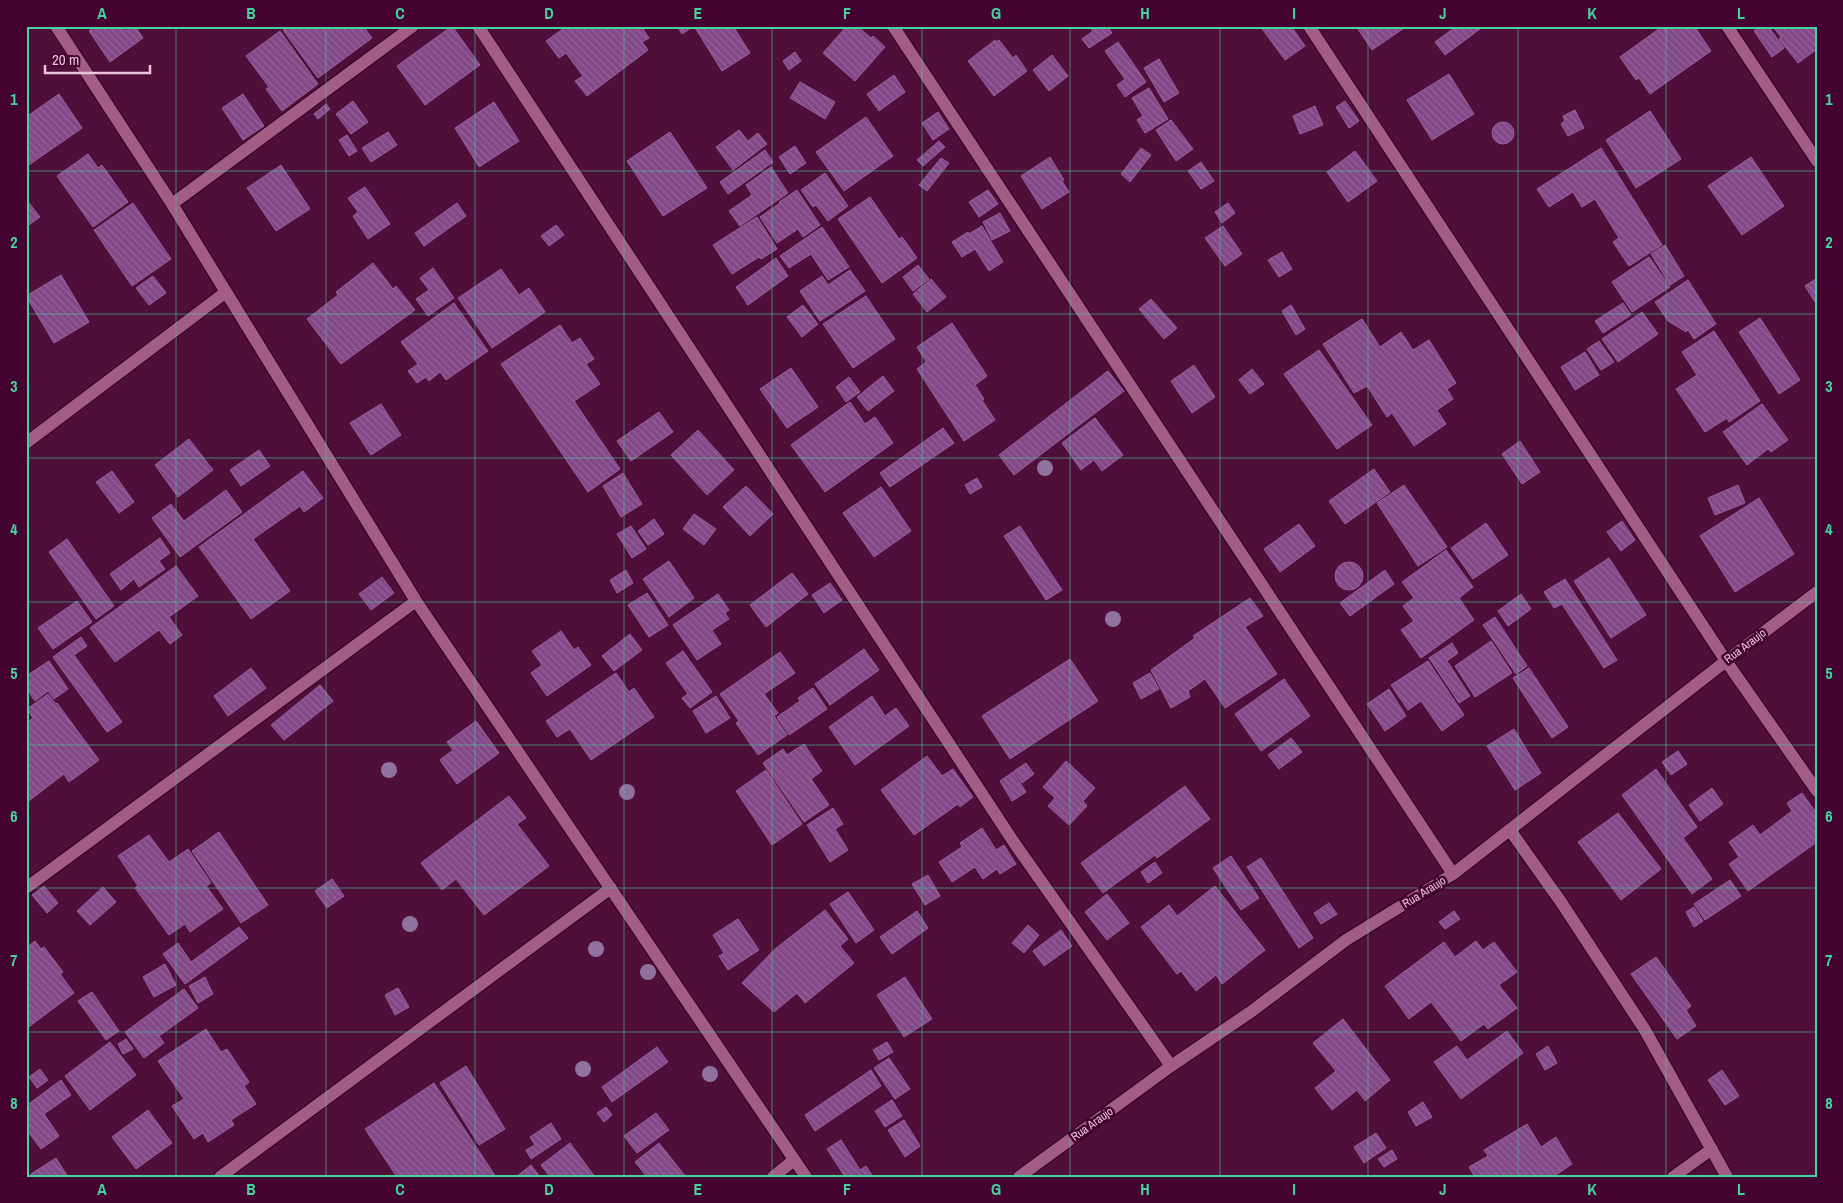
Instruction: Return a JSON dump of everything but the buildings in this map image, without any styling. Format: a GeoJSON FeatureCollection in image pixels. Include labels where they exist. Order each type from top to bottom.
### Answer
{"type":"FeatureCollection","features":[{"type":"Feature","properties":{"kind":"street"},"geometry":{"type":"LineString","coordinates":[[56,26],[172,204],[416,601],[806,1177]]}},
{"type":"Feature","properties":{"kind":"street"},"geometry":{"type":"LineString","coordinates":[[172,204],[413,26]]}},
{"type":"Feature","properties":{"kind":"street"},"geometry":{"type":"LineString","coordinates":[[478,26],[1015,844],[1171,1066]]}},
{"type":"Feature","properties":{"kind":"street"},"geometry":{"type":"LineString","coordinates":[[893,26],[1453,874]]}},
{"type":"Feature","properties":{"kind":"street"},"geometry":{"type":"LineString","coordinates":[[1309,26],[1726,661],[1817,791]]}},
{"type":"Feature","properties":{"kind":"street"},"geometry":{"type":"LineString","coordinates":[[1727,26],[1817,161]]}},
{"type":"Feature","properties":{"kind":"street"},"geometry":{"type":"LineString","coordinates":[[26,443],[226,292]]}},
{"type":"Feature","properties":{"kind":"street","name":"Rua Araujo"},"geometry":{"type":"LineString","coordinates":[[1026,1175],[1171,1066],[1252,1011],[1346,940],[1453,874],[1817,592]]}},
{"type":"Feature","properties":{"kind":"street"},"geometry":{"type":"LineString","coordinates":[[26,888],[416,601]]}},
{"type":"Feature","properties":{"kind":"street"},"geometry":{"type":"LineString","coordinates":[[1510,830],[1645,1030],[1727,1177]]}},
{"type":"Feature","properties":{"kind":"street"},"geometry":{"type":"LineString","coordinates":[[220,1177],[611,888]]}},
{"type":"Feature","properties":{"kind":"street"},"geometry":{"type":"LineString","coordinates":[[1673,1177],[1712,1149]]}},
{"type":"Feature","properties":{"kind":"street"},"geometry":{"type":"LineString","coordinates":[[773,1177],[794,1160]]}}]}
